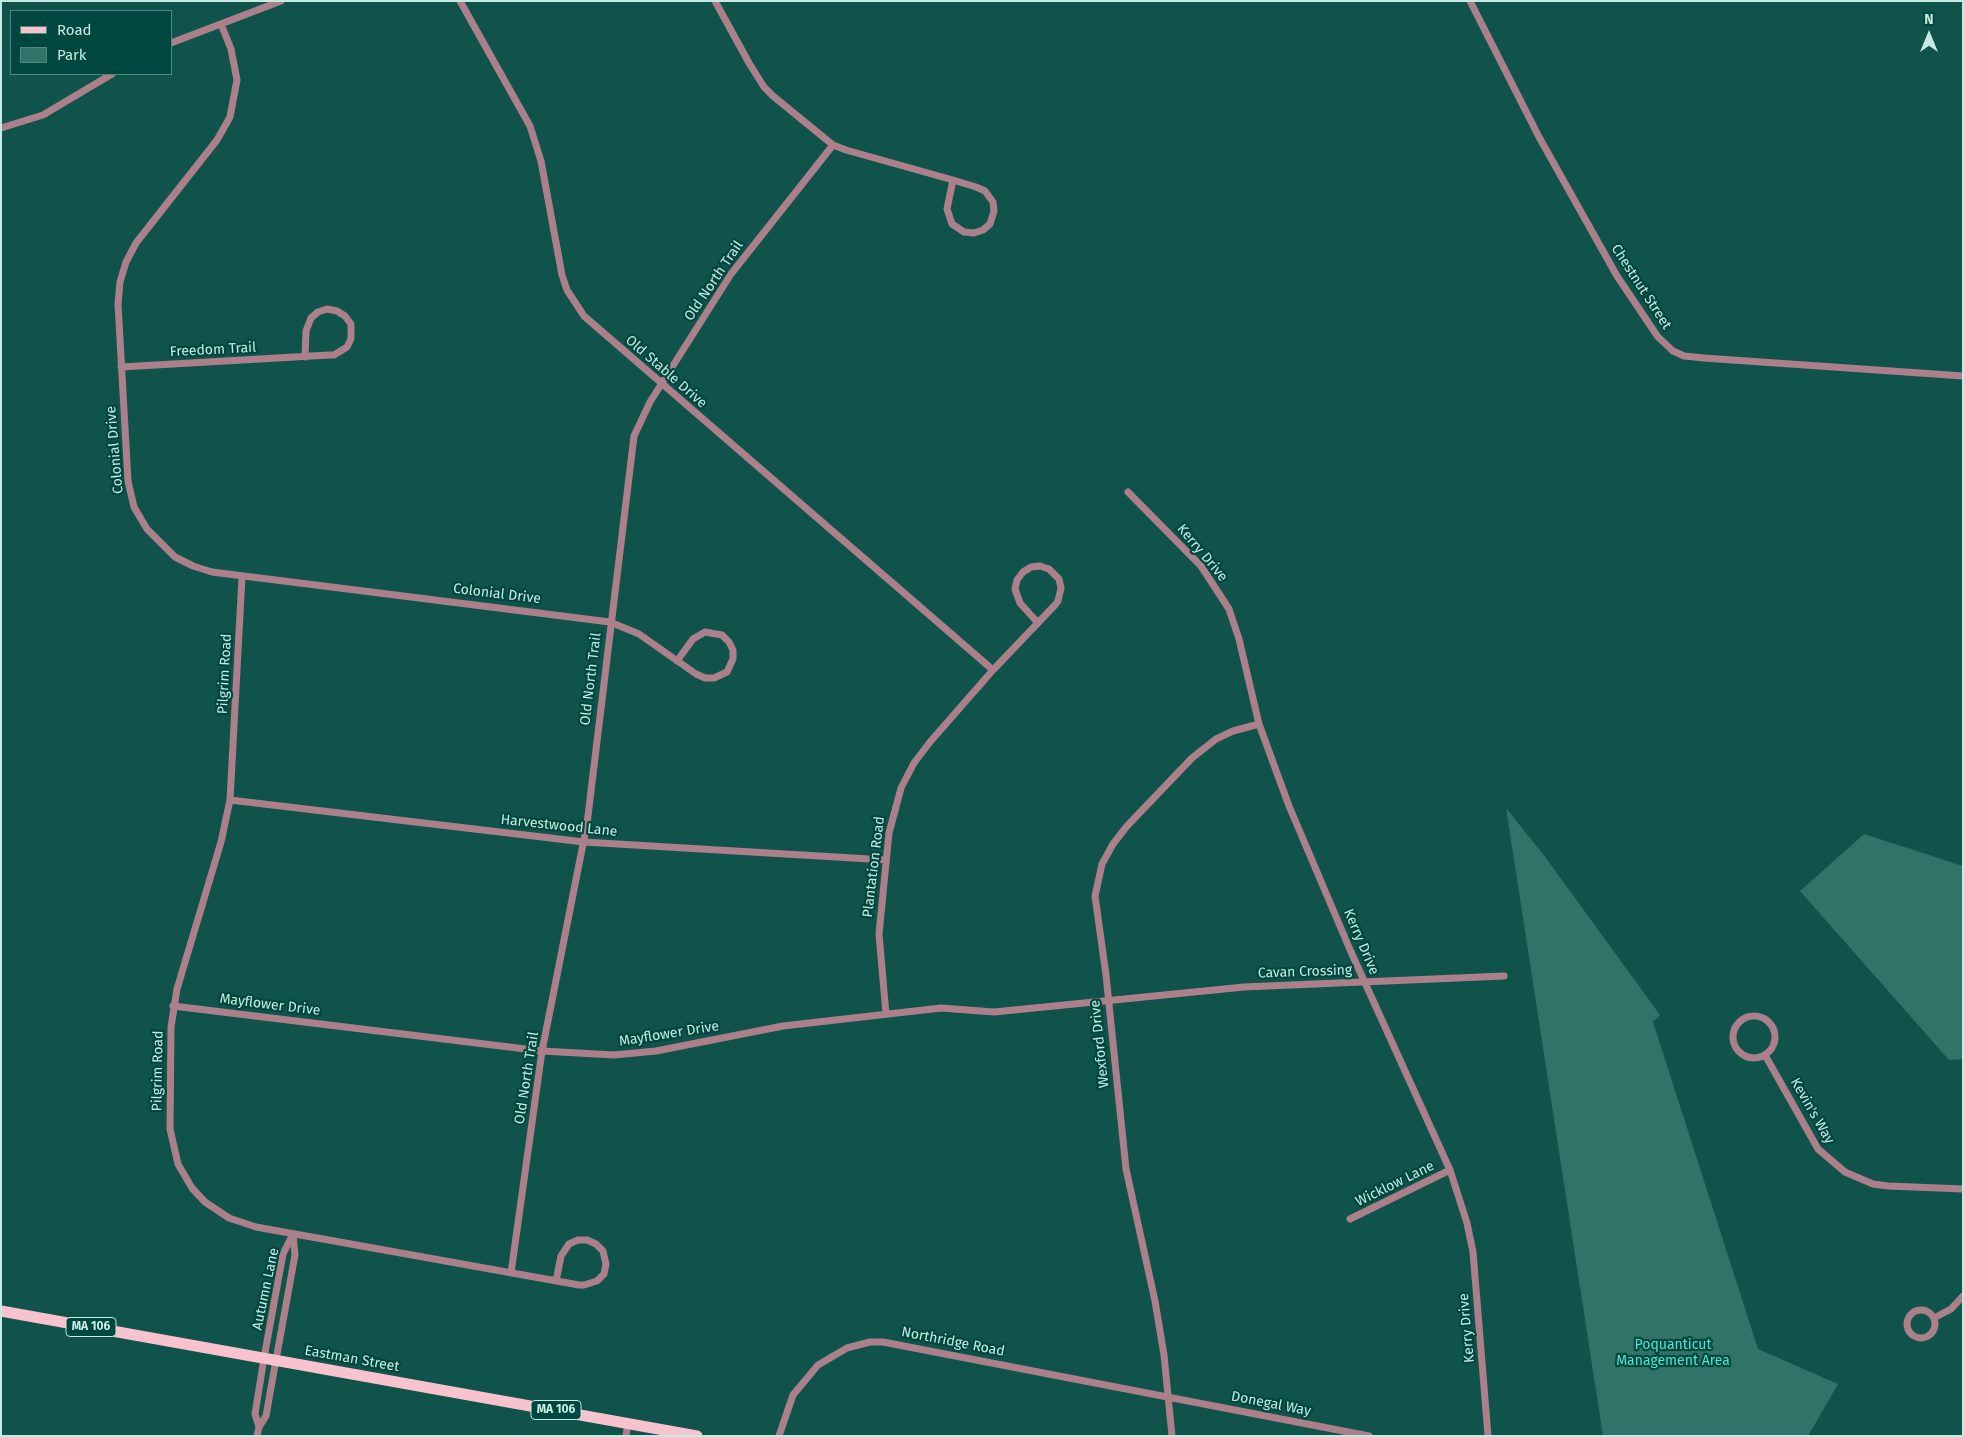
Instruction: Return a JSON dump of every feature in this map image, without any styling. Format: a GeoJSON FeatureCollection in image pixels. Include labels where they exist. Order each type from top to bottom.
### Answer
{"type":"FeatureCollection","features":[{"type":"Feature","properties":{"kind":"main road","name":"Eastman Street"},"geometry":{"type":"LineString","coordinates":[[1,1311],[697,1436]]}},
{"type":"Feature","properties":{"kind":"street"},"geometry":{"type":"LineString","coordinates":[[172,43],[282,1]]}},
{"type":"Feature","properties":{"kind":"street","name":"Old Stable Drive"},"geometry":{"type":"LineString","coordinates":[[460,1],[530,126],[537,144],[551,221],[567,290],[584,316],[993,670]]}},
{"type":"Feature","properties":{"kind":"street"},"geometry":{"type":"LineString","coordinates":[[715,1],[767,91],[834,145],[953,180],[980,188],[991,198],[994,206],[994,216],[990,224],[982,230],[974,233],[964,232],[952,224],[947,209],[953,180]]}},
{"type":"Feature","properties":{"kind":"street","name":"Chestnut Street"},"geometry":{"type":"LineString","coordinates":[[1470,1],[1538,136],[1617,276],[1658,337],[1673,351],[1684,356],[1704,358],[1963,376]]}},
{"type":"Feature","properties":{"kind":"street","name":"Colonial Drive"},"geometry":{"type":"LineString","coordinates":[[221,24],[235,65],[237,80],[234,105],[217,140],[142,234],[126,262],[118,294],[128,480],[134,506],[142,522],[159,543],[183,562],[202,570],[585,617],[610,622],[639,634],[677,661],[700,677],[714,678],[723,675],[730,668],[734,655],[732,646],[726,638],[710,632],[693,639],[677,661]]}},
{"type":"Feature","properties":{"kind":"street"},"geometry":{"type":"LineString","coordinates":[[1,128],[43,115],[110,75]]}},
{"type":"Feature","properties":{"kind":"street","name":"Old North Trail"},"geometry":{"type":"LineString","coordinates":[[511,1273],[542,1052],[584,842],[634,436],[642,414],[741,260],[834,145]]}},
{"type":"Feature","properties":{"kind":"street","name":"Freedom Trail"},"geometry":{"type":"LineString","coordinates":[[122,367],[305,357],[334,355],[347,347],[351,339],[352,329],[345,316],[337,311],[327,309],[318,312],[311,318],[306,331],[305,357]]}},
{"type":"Feature","properties":{"kind":"street","name":"Kerry Drive"},"geometry":{"type":"LineString","coordinates":[[1128,492],[1187,550],[1221,595],[1239,639],[1259,724],[1289,806],[1364,982],[1450,1170],[1467,1223],[1473,1252],[1488,1436]]}},
{"type":"Feature","properties":{"kind":"street","name":"Plantation Road"},"geometry":{"type":"LineString","coordinates":[[886,1014],[879,950],[886,860],[892,817],[907,775],[926,747],[993,670],[1038,623],[1058,601],[1061,588],[1056,575],[1049,569],[1040,566],[1031,567],[1023,572],[1017,580],[1015,589],[1020,603],[1038,623]]}},
{"type":"Feature","properties":{"kind":"street","name":"Pilgrim Road"},"geometry":{"type":"LineString","coordinates":[[242,576],[230,800],[220,842],[181,972],[173,1006],[170,1129],[173,1146],[182,1172],[199,1196],[229,1218],[256,1227],[293,1234],[511,1273],[584,1286],[597,1281],[604,1274],[606,1264],[603,1250],[587,1240],[578,1240],[569,1244],[561,1256],[556,1281]]}},
{"type":"Feature","properties":{"kind":"street","name":"Wexford Drive"},"geometry":{"type":"LineString","coordinates":[[1172,1436],[1155,1301],[1126,1169],[1095,896],[1099,874],[1106,855],[1127,826],[1200,751],[1224,735],[1259,724]]}},
{"type":"Feature","properties":{"kind":"street","name":"Harvestwood Lane"},"geometry":{"type":"LineString","coordinates":[[230,800],[584,842],[886,860]]}},
{"type":"Feature","properties":{"kind":"street","name":"Cavan Crossing"},"geometry":{"type":"LineString","coordinates":[[1108,999],[1244,987],[1504,976]]}},
{"type":"Feature","properties":{"kind":"street","name":"Mayflower Drive"},"geometry":{"type":"LineString","coordinates":[[173,1006],[542,1052],[597,1055],[635,1054],[783,1026],[886,1014],[941,1008],[1003,1011],[1108,999]]}},
{"type":"Feature","properties":{"kind":"street"},"geometry":{"type":"LineString","coordinates":[[1747,1017],[1760,1017],[1771,1025],[1774,1031],[1774,1044],[1765,1055],[1752,1058],[1739,1052],[1733,1039],[1734,1032],[1741,1021],[1747,1017]]}},
{"type":"Feature","properties":{"kind":"street","name":"Kevin's Way"},"geometry":{"type":"LineString","coordinates":[[1765,1055],[1818,1149],[1845,1172],[1858,1179],[1881,1185],[1963,1189]]}},
{"type":"Feature","properties":{"kind":"street","name":"Wicklow Lane"},"geometry":{"type":"LineString","coordinates":[[1350,1219],[1450,1170]]}},
{"type":"Feature","properties":{"kind":"street","name":"Autumn Lane"},"geometry":{"type":"LineString","coordinates":[[259,1426],[255,1414],[264,1358],[283,1254],[293,1234]]}},
{"type":"Feature","properties":{"kind":"street","name":"Autumn Lane"},"geometry":{"type":"LineString","coordinates":[[259,1426],[266,1416],[295,1256],[293,1234]]}},
{"type":"Feature","properties":{"kind":"street"},"geometry":{"type":"LineString","coordinates":[[1934,1318],[1951,1309],[1963,1296]]}},
{"type":"Feature","properties":{"kind":"street","name":"Northridge Road"},"geometry":{"type":"LineString","coordinates":[[779,1436],[793,1395],[808,1374],[835,1353],[870,1342],[907,1345],[1168,1397]]}},
{"type":"Feature","properties":{"kind":"street","name":"Donegal Way"},"geometry":{"type":"LineString","coordinates":[[1168,1397],[1369,1436]]}},
{"type":"Feature","properties":{"kind":"street"},"geometry":{"type":"LineString","coordinates":[[626,1436],[628,1423]]}},
{"type":"Feature","properties":{"kind":"street"},"geometry":{"type":"LineString","coordinates":[[258,1436],[259,1426]]}},
{"type":"Feature","properties":{"kind":"green space","name":"Poquanticut Management Area"},"geometry":{"type":"Polygon","coordinates":[[[1506,808],[1546,858],[1660,1015],[1653,1022],[1758,1349],[1838,1384],[1808,1436],[1603,1436],[1506,808]]]}},
{"type":"Feature","properties":{"kind":"green space"},"geometry":{"type":"Polygon","coordinates":[[[1864,834],[1963,866],[1963,1059],[1949,1060],[1800,891],[1864,834]]]}}]}
